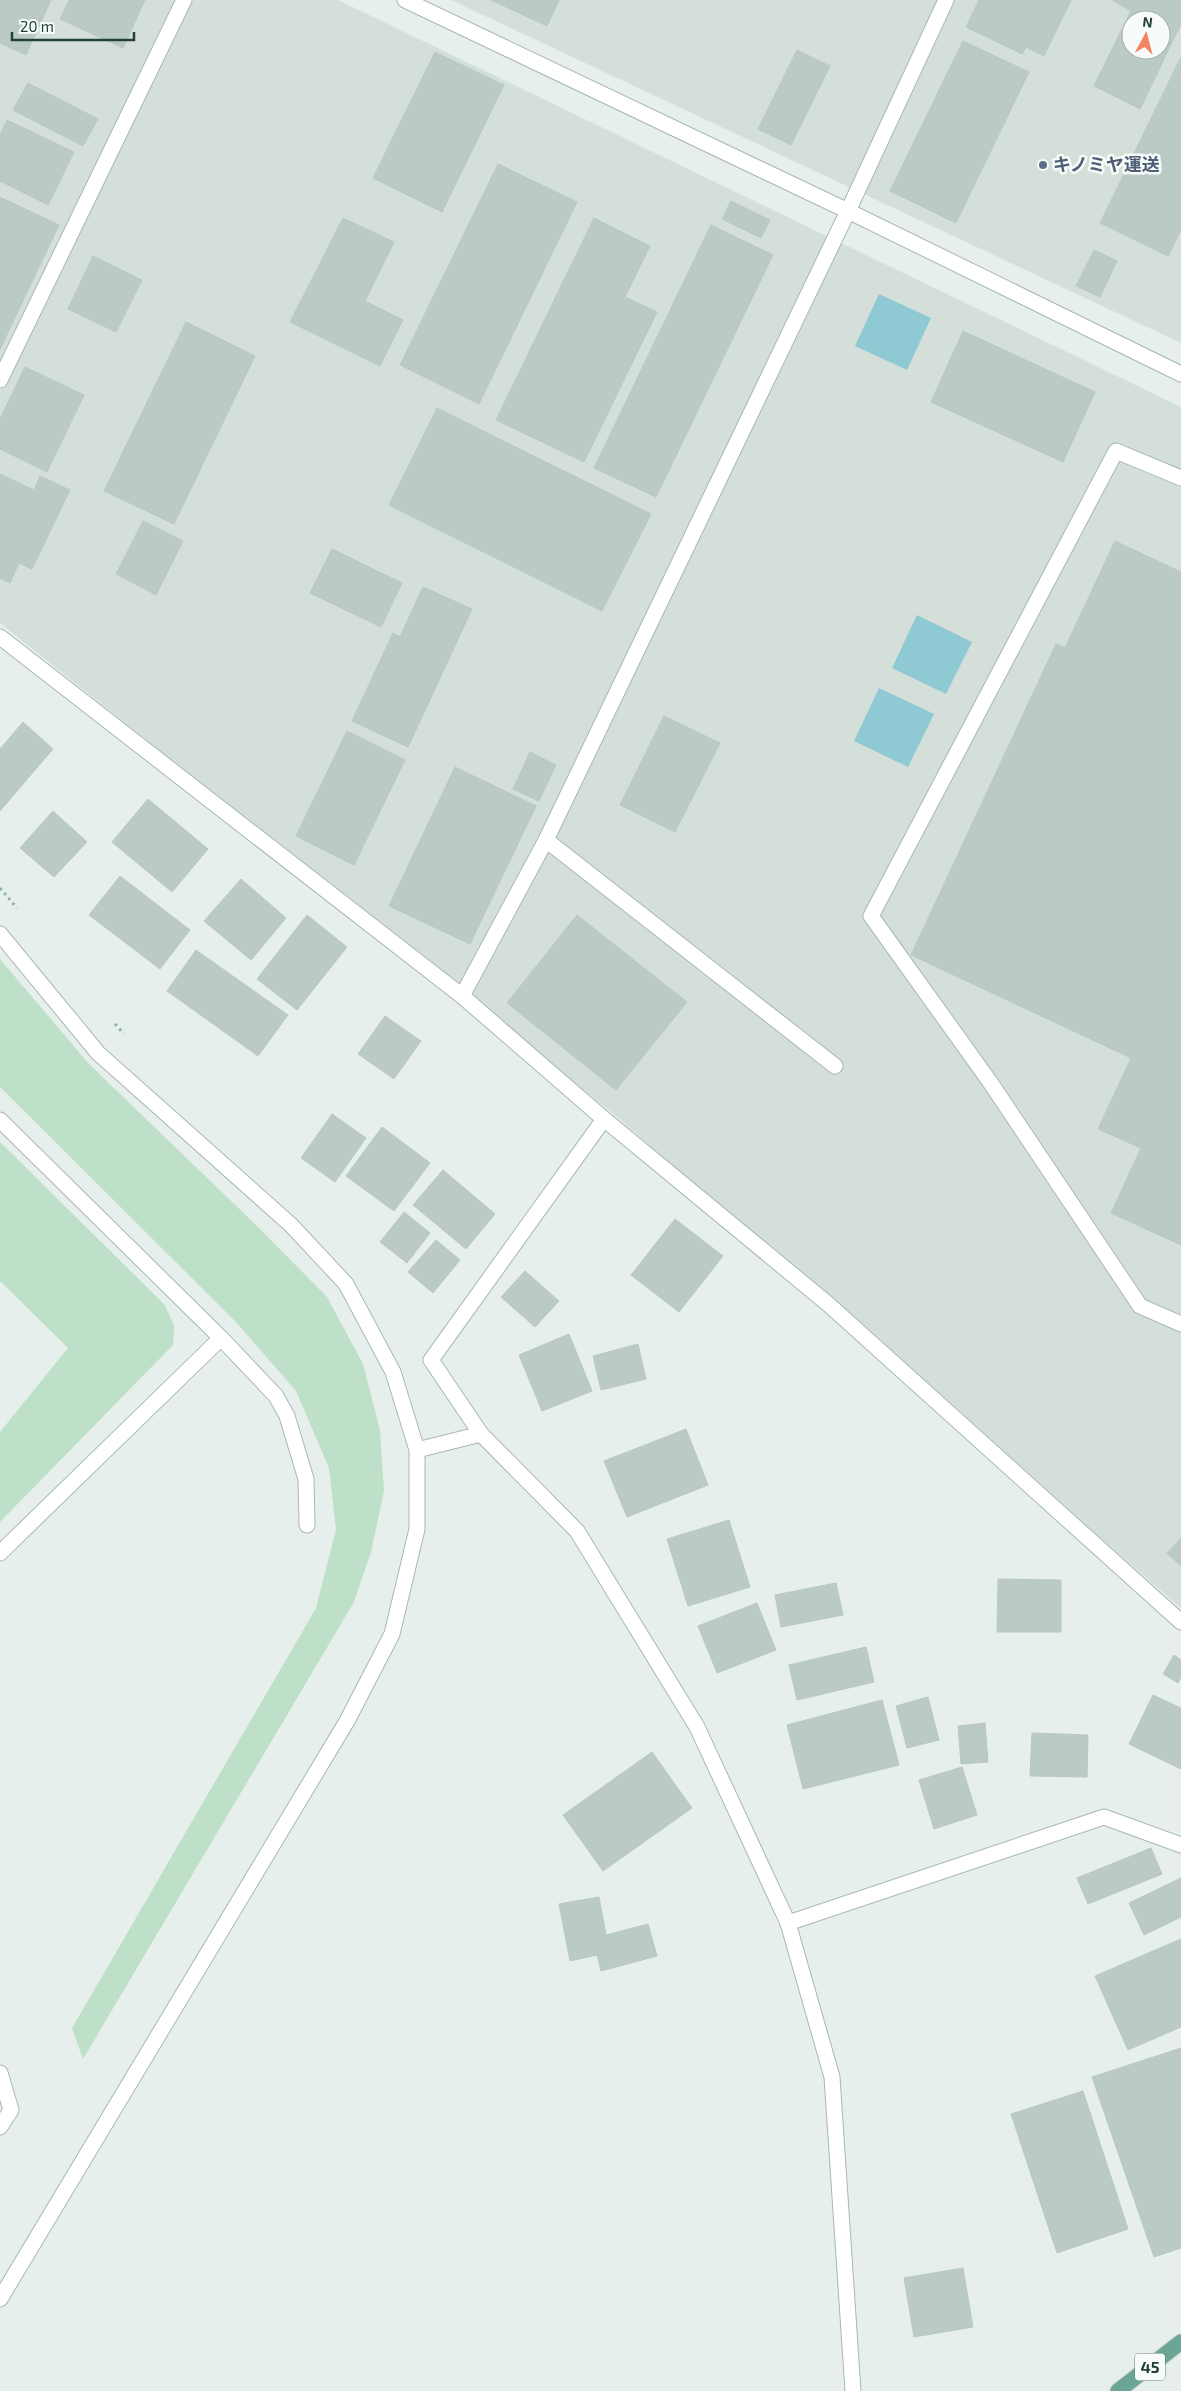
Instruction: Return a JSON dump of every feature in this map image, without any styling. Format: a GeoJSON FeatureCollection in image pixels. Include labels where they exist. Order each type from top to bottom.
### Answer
{"type":"FeatureCollection","features":[{"type":"Feature","properties":{"kind":"main road","name":"45"},"geometry":{"type":"LineString","coordinates":[[1118,2391],[1181,2342]]}},
{"type":"Feature","properties":{"kind":"street"},"geometry":{"type":"LineString","coordinates":[[0,380],[184,0]]}},
{"type":"Feature","properties":{"kind":"street"},"geometry":{"type":"LineString","coordinates":[[405,0],[848,211],[1181,374]]}},
{"type":"Feature","properties":{"kind":"street"},"geometry":{"type":"LineString","coordinates":[[462,996],[546,840],[848,211],[946,0]]}},
{"type":"Feature","properties":{"kind":"street"},"geometry":{"type":"LineString","coordinates":[[1181,478],[1116,451],[872,916],[990,1082],[1140,1306],[1181,1324]]}},
{"type":"Feature","properties":{"kind":"street"},"geometry":{"type":"LineString","coordinates":[[0,637],[462,996],[604,1119],[828,1304],[1181,1622]]}},
{"type":"Feature","properties":{"kind":"street"},"geometry":{"type":"LineString","coordinates":[[546,840],[834,1066]]}},
{"type":"Feature","properties":{"kind":"street"},"geometry":{"type":"LineString","coordinates":[[0,934],[98,1053],[291,1225],[346,1284],[393,1372],[417,1450],[417,1529],[392,1634],[347,1722],[0,2299]]}},
{"type":"Feature","properties":{"kind":"street"},"geometry":{"type":"LineString","coordinates":[[604,1119],[431,1360],[480,1434],[577,1531],[696,1727],[788,1923],[832,2077],[853,2391]]}},
{"type":"Feature","properties":{"kind":"street"},"geometry":{"type":"LineString","coordinates":[[0,1120],[221,1338],[276,1396],[286,1416],[306,1479],[307,1525]]}},
{"type":"Feature","properties":{"kind":"street"},"geometry":{"type":"LineString","coordinates":[[0,1552],[221,1338]]}},
{"type":"Feature","properties":{"kind":"street"},"geometry":{"type":"LineString","coordinates":[[417,1450],[480,1434]]}},
{"type":"Feature","properties":{"kind":"street"},"geometry":{"type":"LineString","coordinates":[[788,1923],[1104,1817],[1181,1846]]}},
{"type":"Feature","properties":{"kind":"street"},"geometry":{"type":"LineString","coordinates":[[0,2073],[11,2110],[0,2127]]}},
{"type":"Feature","properties":{"kind":"shaded area"},"geometry":{"type":"Polygon","coordinates":[[[0,0],[338,0],[1181,407],[1181,1608],[610,1111],[0,623],[0,0]]]}},
{"type":"Feature","properties":{"kind":"shaded area"},"geometry":{"type":"Polygon","coordinates":[[[451,0],[1181,0],[1181,343],[451,0]]]}},
{"type":"Feature","properties":{"kind":"green space"},"geometry":{"type":"Polygon","coordinates":[[[0,959],[89,1064],[259,1228],[327,1297],[363,1364],[380,1430],[384,1491],[371,1552],[354,1602],[83,2059],[72,2028],[316,1608],[336,1529],[329,1468],[296,1391],[235,1321],[0,1087],[0,959]]]}},
{"type":"Feature","properties":{"kind":"green space"},"geometry":{"type":"Polygon","coordinates":[[[0,1142],[165,1305],[174,1326],[173,1345],[0,1522],[0,1432],[68,1348],[0,1281],[0,1142]]]}},
{"type":"Feature","properties":{"kind":"water"},"geometry":{"type":"Polygon","coordinates":[[[879,294],[931,318],[907,370],[855,346],[879,294]]]}},
{"type":"Feature","properties":{"kind":"water"},"geometry":{"type":"Polygon","coordinates":[[[917,615],[972,642],[946,694],[892,668],[917,615]]]}},
{"type":"Feature","properties":{"kind":"water"},"geometry":{"type":"Polygon","coordinates":[[[879,688],[934,714],[908,767],[854,741],[879,688]]]}},
{"type":"Feature","properties":{"kind":"building"},"geometry":{"type":"Polygon","coordinates":[[[0,0],[51,0],[26,55],[0,43],[0,0]]]}},
{"type":"Feature","properties":{"kind":"building"},"geometry":{"type":"Polygon","coordinates":[[[69,0],[145,0],[123,48],[60,19],[69,0]]]}},
{"type":"Feature","properties":{"kind":"building"},"geometry":{"type":"Polygon","coordinates":[[[491,0],[559,0],[547,26],[491,0]]]}},
{"type":"Feature","properties":{"kind":"building"},"geometry":{"type":"Polygon","coordinates":[[[979,0],[1071,0],[1044,56],[1026,47],[1022,54],[966,27],[979,0]]]}},
{"type":"Feature","properties":{"kind":"building"},"geometry":{"type":"Polygon","coordinates":[[[1112,0],[1181,0],[1181,24],[1171,45],[1171,10],[1129,10],[1112,0]]]}},
{"type":"Feature","properties":{"kind":"building"},"geometry":{"type":"Polygon","coordinates":[[[1121,31],[1121,60],[1164,60],[1140,109],[1094,86],[1121,31]]]}},
{"type":"Feature","properties":{"kind":"building"},"geometry":{"type":"Polygon","coordinates":[[[963,41],[1029,72],[956,223],[890,191],[963,41]]]}},
{"type":"Feature","properties":{"kind":"building"},"geometry":{"type":"Polygon","coordinates":[[[797,50],[830,66],[791,145],[758,129],[797,50]]]}},
{"type":"Feature","properties":{"kind":"building"},"geometry":{"type":"Polygon","coordinates":[[[435,52],[504,85],[442,212],[373,178],[435,52]]]}},
{"type":"Feature","properties":{"kind":"building"},"geometry":{"type":"Polygon","coordinates":[[[1181,57],[1181,230],[1168,256],[1100,223],[1181,57]]]}},
{"type":"Feature","properties":{"kind":"building"},"geometry":{"type":"Polygon","coordinates":[[[28,83],[98,119],[83,146],[13,110],[28,83]]]}},
{"type":"Feature","properties":{"kind":"building"},"geometry":{"type":"Polygon","coordinates":[[[7,120],[74,152],[48,205],[0,181],[0,135],[7,120]]]}},
{"type":"Feature","properties":{"kind":"building"},"geometry":{"type":"Polygon","coordinates":[[[498,164],[577,202],[479,404],[400,365],[498,164]]]}},
{"type":"Feature","properties":{"kind":"building"},"geometry":{"type":"Polygon","coordinates":[[[0,197],[59,225],[0,349],[0,197]]]}},
{"type":"Feature","properties":{"kind":"building"},"geometry":{"type":"Polygon","coordinates":[[[731,201],[770,220],[761,238],[722,219],[731,201]]]}},
{"type":"Feature","properties":{"kind":"building"},"geometry":{"type":"Polygon","coordinates":[[[343,218],[394,242],[365,301],[403,320],[380,366],[290,322],[343,218]]]}},
{"type":"Feature","properties":{"kind":"building"},"geometry":{"type":"Polygon","coordinates":[[[594,218],[650,246],[625,297],[657,312],[584,462],[496,420],[594,218]]]}},
{"type":"Feature","properties":{"kind":"building"},"geometry":{"type":"Polygon","coordinates":[[[711,225],[773,255],[656,497],[594,468],[711,225]]]}},
{"type":"Feature","properties":{"kind":"building"},"geometry":{"type":"Polygon","coordinates":[[[1094,250],[1117,261],[1100,297],[1076,286],[1094,250]]]}},
{"type":"Feature","properties":{"kind":"building"},"geometry":{"type":"Polygon","coordinates":[[[93,256],[142,280],[116,332],[68,309],[93,256]]]}},
{"type":"Feature","properties":{"kind":"building"},"geometry":{"type":"Polygon","coordinates":[[[186,322],[255,356],[174,524],[104,491],[186,322]]]}},
{"type":"Feature","properties":{"kind":"building"},"geometry":{"type":"Polygon","coordinates":[[[963,331],[1095,392],[1063,462],[931,402],[963,331]]]}},
{"type":"Feature","properties":{"kind":"building"},"geometry":{"type":"Polygon","coordinates":[[[25,367],[84,395],[47,472],[0,449],[0,419],[25,367]]]}},
{"type":"Feature","properties":{"kind":"building"},"geometry":{"type":"Polygon","coordinates":[[[437,408],[651,514],[602,611],[389,505],[437,408]]]}},
{"type":"Feature","properties":{"kind":"building"},"geometry":{"type":"Polygon","coordinates":[[[0,474],[34,490],[40,476],[70,490],[32,569],[19,563],[10,583],[0,578],[0,474]]]}},
{"type":"Feature","properties":{"kind":"building"},"geometry":{"type":"Polygon","coordinates":[[[143,521],[183,541],[156,595],[116,574],[143,521]]]}},
{"type":"Feature","properties":{"kind":"building"},"geometry":{"type":"Polygon","coordinates":[[[1115,541],[1181,572],[1181,1245],[1111,1213],[1141,1148],[1098,1129],[1131,1058],[911,955],[1056,644],[1065,648],[1115,541]]]}},
{"type":"Feature","properties":{"kind":"building"},"geometry":{"type":"Polygon","coordinates":[[[332,549],[402,583],[381,627],[310,593],[332,549]]]}},
{"type":"Feature","properties":{"kind":"building"},"geometry":{"type":"Polygon","coordinates":[[[423,587],[472,609],[408,747],[352,721],[393,633],[400,637],[423,587]]]}},
{"type":"Feature","properties":{"kind":"building"},"geometry":{"type":"Polygon","coordinates":[[[664,716],[720,743],[675,832],[620,805],[664,716]]]}},
{"type":"Feature","properties":{"kind":"building"},"geometry":{"type":"Polygon","coordinates":[[[23,722],[53,749],[0,811],[0,749],[23,722]]]}},
{"type":"Feature","properties":{"kind":"building"},"geometry":{"type":"Polygon","coordinates":[[[347,731],[405,760],[354,865],[296,836],[347,731]]]}},
{"type":"Feature","properties":{"kind":"building"},"geometry":{"type":"Polygon","coordinates":[[[530,752],[556,765],[539,801],[513,789],[530,752]]]}},
{"type":"Feature","properties":{"kind":"building"},"geometry":{"type":"Polygon","coordinates":[[[455,767],[536,806],[470,944],[389,906],[455,767]]]}},
{"type":"Feature","properties":{"kind":"building"},"geometry":{"type":"Polygon","coordinates":[[[148,799],[208,849],[172,892],[112,842],[148,799]]]}},
{"type":"Feature","properties":{"kind":"building"},"geometry":{"type":"Polygon","coordinates":[[[53,811],[87,842],[54,877],[20,848],[53,811]]]}},
{"type":"Feature","properties":{"kind":"building"},"geometry":{"type":"Polygon","coordinates":[[[120,876],[190,930],[160,969],[89,915],[120,876]]]}},
{"type":"Feature","properties":{"kind":"building"},"geometry":{"type":"Polygon","coordinates":[[[241,879],[286,918],[251,960],[204,921],[241,879]]]}},
{"type":"Feature","properties":{"kind":"building"},"geometry":{"type":"Polygon","coordinates":[[[307,915],[347,947],[297,1010],[257,979],[307,915]]]}},
{"type":"Feature","properties":{"kind":"building"},"geometry":{"type":"Polygon","coordinates":[[[577,915],[687,1002],[616,1090],[507,1003],[577,915]]]}},
{"type":"Feature","properties":{"kind":"building"},"geometry":{"type":"Polygon","coordinates":[[[196,950],[288,1015],[258,1056],[167,991],[196,950]]]}},
{"type":"Feature","properties":{"kind":"building"},"geometry":{"type":"Polygon","coordinates":[[[385,1016],[421,1041],[394,1079],[358,1054],[385,1016]]]}},
{"type":"Feature","properties":{"kind":"building"},"geometry":{"type":"Polygon","coordinates":[[[332,1114],[366,1138],[335,1182],[301,1158],[332,1114]]]}},
{"type":"Feature","properties":{"kind":"building"},"geometry":{"type":"Polygon","coordinates":[[[382,1127],[430,1163],[394,1211],[346,1176],[382,1127]]]}},
{"type":"Feature","properties":{"kind":"building"},"geometry":{"type":"Polygon","coordinates":[[[443,1170],[495,1214],[466,1249],[413,1205],[443,1170]]]}},
{"type":"Feature","properties":{"kind":"building"},"geometry":{"type":"Polygon","coordinates":[[[404,1212],[430,1233],[407,1263],[380,1242],[404,1212]]]}},
{"type":"Feature","properties":{"kind":"building"},"geometry":{"type":"Polygon","coordinates":[[[675,1219],[723,1256],[679,1312],[631,1275],[675,1219]]]}},
{"type":"Feature","properties":{"kind":"building"},"geometry":{"type":"Polygon","coordinates":[[[436,1240],[460,1260],[433,1293],[408,1272],[436,1240]]]}},
{"type":"Feature","properties":{"kind":"building"},"geometry":{"type":"Polygon","coordinates":[[[525,1271],[559,1301],[535,1327],[501,1297],[525,1271]]]}},
{"type":"Feature","properties":{"kind":"building"},"geometry":{"type":"Polygon","coordinates":[[[569,1334],[592,1391],[542,1411],[519,1355],[569,1334]]]}},
{"type":"Feature","properties":{"kind":"building"},"geometry":{"type":"Polygon","coordinates":[[[638,1344],[646,1379],[601,1390],[593,1356],[638,1344]]]}},
{"type":"Feature","properties":{"kind":"building"},"geometry":{"type":"Polygon","coordinates":[[[686,1429],[708,1485],[627,1517],[604,1461],[686,1429]]]}},
{"type":"Feature","properties":{"kind":"building"},"geometry":{"type":"Polygon","coordinates":[[[729,1520],[750,1587],[688,1606],[667,1539],[729,1520]]]}},
{"type":"Feature","properties":{"kind":"building"},"geometry":{"type":"Polygon","coordinates":[[[1181,1538],[1181,1566],[1167,1553],[1181,1538]]]}},
{"type":"Feature","properties":{"kind":"building"},"geometry":{"type":"Polygon","coordinates":[[[998,1579],[1061,1580],[1061,1632],[997,1632],[998,1579]]]}},
{"type":"Feature","properties":{"kind":"building"},"geometry":{"type":"Polygon","coordinates":[[[836,1583],[843,1615],[781,1627],[775,1595],[836,1583]]]}},
{"type":"Feature","properties":{"kind":"building"},"geometry":{"type":"Polygon","coordinates":[[[757,1603],[776,1650],[717,1673],[698,1626],[757,1603]]]}},
{"type":"Feature","properties":{"kind":"building"},"geometry":{"type":"Polygon","coordinates":[[[866,1647],[874,1682],[797,1700],[789,1665],[866,1647]]]}},
{"type":"Feature","properties":{"kind":"building"},"geometry":{"type":"Polygon","coordinates":[[[1174,1655],[1181,1660],[1181,1677],[1178,1683],[1163,1674],[1174,1655]]]}},
{"type":"Feature","properties":{"kind":"building"},"geometry":{"type":"Polygon","coordinates":[[[1153,1695],[1181,1708],[1181,1769],[1129,1744],[1153,1695]]]}},
{"type":"Feature","properties":{"kind":"building"},"geometry":{"type":"Polygon","coordinates":[[[928,1697],[939,1740],[907,1748],[896,1706],[928,1697]]]}},
{"type":"Feature","properties":{"kind":"building"},"geometry":{"type":"Polygon","coordinates":[[[882,1700],[899,1765],[803,1789],[787,1725],[882,1700]]]}},
{"type":"Feature","properties":{"kind":"building"},"geometry":{"type":"Polygon","coordinates":[[[985,1723],[988,1762],[961,1764],[958,1726],[985,1723]]]}},
{"type":"Feature","properties":{"kind":"building"},"geometry":{"type":"Polygon","coordinates":[[[1032,1733],[1088,1735],[1087,1777],[1030,1776],[1032,1733]]]}},
{"type":"Feature","properties":{"kind":"building"},"geometry":{"type":"Polygon","coordinates":[[[652,1752],[692,1808],[603,1871],[563,1815],[652,1752]]]}},
{"type":"Feature","properties":{"kind":"building"},"geometry":{"type":"Polygon","coordinates":[[[962,1767],[977,1815],[934,1829],[919,1780],[962,1767]]]}},
{"type":"Feature","properties":{"kind":"building"},"geometry":{"type":"Polygon","coordinates":[[[1151,1848],[1162,1874],[1088,1904],[1077,1878],[1151,1848]]]}},
{"type":"Feature","properties":{"kind":"building"},"geometry":{"type":"Polygon","coordinates":[[[1181,1878],[1181,1917],[1144,1935],[1129,1903],[1181,1878]]]}},
{"type":"Feature","properties":{"kind":"building"},"geometry":{"type":"Polygon","coordinates":[[[599,1897],[606,1935],[648,1924],[657,1956],[601,1971],[597,1955],[570,1961],[559,1904],[599,1897]]]}},
{"type":"Feature","properties":{"kind":"building"},"geometry":{"type":"Polygon","coordinates":[[[1181,1939],[1181,2027],[1128,2050],[1095,1976],[1181,1939]]]}},
{"type":"Feature","properties":{"kind":"building"},"geometry":{"type":"Polygon","coordinates":[[[1181,2048],[1181,2248],[1154,2257],[1092,2077],[1181,2048]]]}},
{"type":"Feature","properties":{"kind":"building"},"geometry":{"type":"Polygon","coordinates":[[[1083,2091],[1128,2229],[1057,2253],[1011,2114],[1083,2091]]]}},
{"type":"Feature","properties":{"kind":"building"},"geometry":{"type":"Polygon","coordinates":[[[963,2268],[973,2327],[914,2337],[904,2278],[963,2268]]]}},
{"type":"Feature","properties":{"kind":"place","name":"キノミヤ運送"},"geometry":{"type":"Point","coordinates":[1043,165]}}]}
